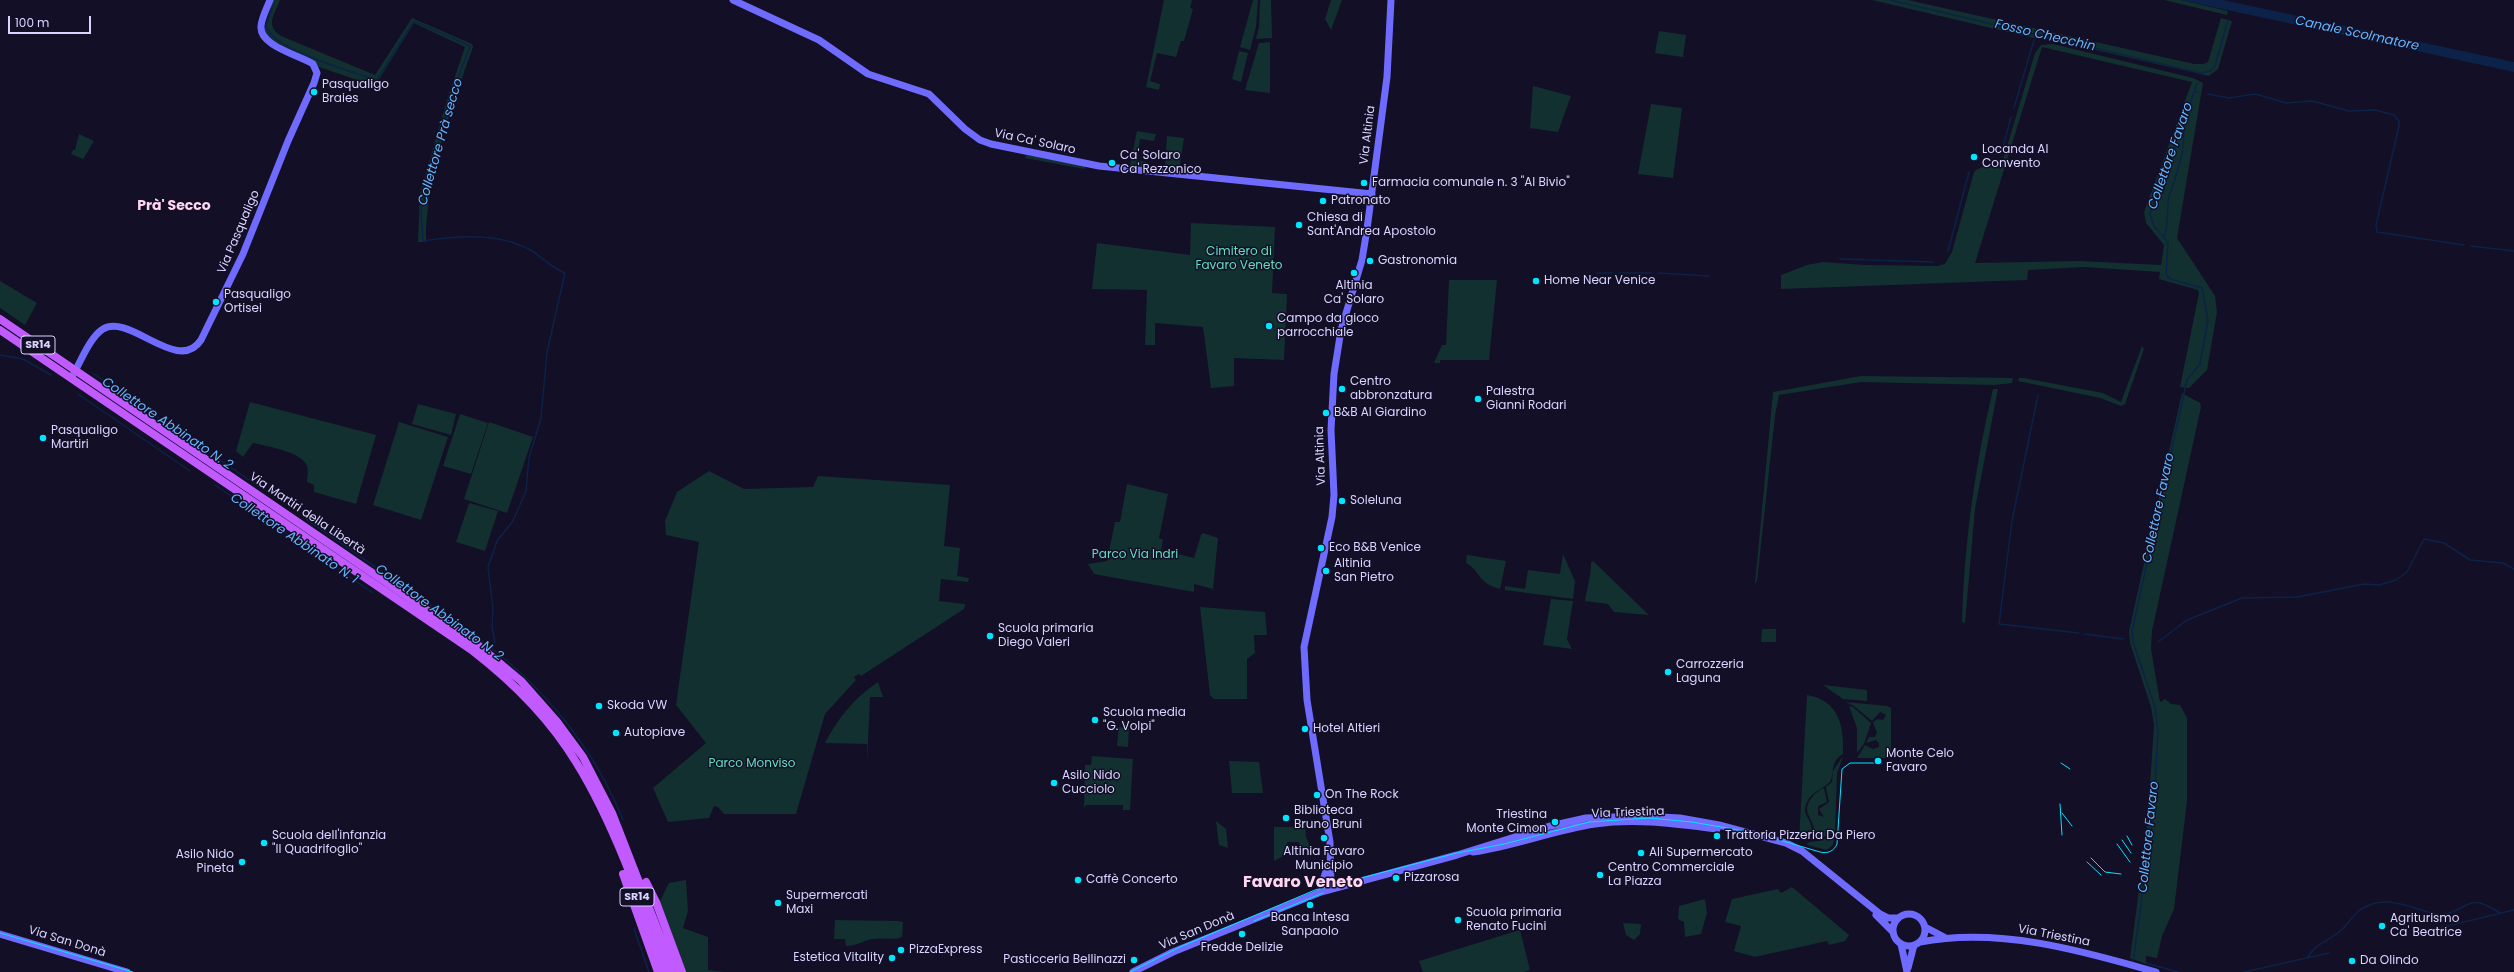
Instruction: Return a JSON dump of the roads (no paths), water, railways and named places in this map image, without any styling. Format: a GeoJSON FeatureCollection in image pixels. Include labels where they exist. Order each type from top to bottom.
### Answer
{"type":"FeatureCollection","features":[{"type":"Feature","properties":{"kind":"main road","name":"Via Martiri della Libertà"},"geometry":{"type":"LineString","coordinates":[[0,319],[478,645],[501,663],[543,706],[583,757],[606,799],[674,972]]}},
{"type":"Feature","properties":{"kind":"main road","name":"Via Martiri della Libertà"},"geometry":{"type":"LineString","coordinates":[[0,330],[70,380],[183,456],[223,480],[495,669],[538,711],[564,744],[587,781],[608,822],[666,972]]}},
{"type":"Feature","properties":{"kind":"main road"},"geometry":{"type":"LineString","coordinates":[[608,822],[612,844],[658,972]]}},
{"type":"Feature","properties":{"kind":"main road"},"geometry":{"type":"LineString","coordinates":[[623,840],[638,864],[656,902],[682,972]]}},
{"type":"Feature","properties":{"kind":"street","name":"Via Pasqualigo"},"geometry":{"type":"LineString","coordinates":[[70,380],[93,340],[101,330],[109,326],[124,329],[177,350],[191,349],[201,340],[243,254],[285,147],[316,78],[313,64],[269,43],[262,35],[261,26],[270,0]]}},
{"type":"Feature","properties":{"kind":"street","name":"Via Ca' Solaro"},"geometry":{"type":"LineString","coordinates":[[733,0],[819,40],[868,74],[929,94],[965,130],[980,140],[991,144],[1105,167],[1372,194]]}},
{"type":"Feature","properties":{"kind":"street","name":"Via Altinia"},"geometry":{"type":"LineString","coordinates":[[1328,889],[1329,839],[1307,700],[1304,655],[1332,517],[1331,421],[1336,359],[1341,330],[1358,274],[1372,194],[1387,77],[1391,0]]}},
{"type":"Feature","properties":{"kind":"street","name":"Via Triestina"},"geometry":{"type":"LineString","coordinates":[[1457,855],[1527,833],[1582,819],[1643,816],[1676,818],[1719,825],[1786,843],[1802,851],[1853,893],[1857,900],[1891,928],[1893,932]]}},
{"type":"Feature","properties":{"kind":"street","name":"Via Triestina"},"geometry":{"type":"LineString","coordinates":[[1310,896],[1328,889],[1457,855],[1503,847],[1598,824],[1657,822],[1756,835]]}},
{"type":"Feature","properties":{"kind":"street"},"geometry":{"type":"LineString","coordinates":[[1693,826],[1700,824],[1719,825]]}},
{"type":"Feature","properties":{"kind":"street","name":"Via Triestina"},"geometry":{"type":"LineString","coordinates":[[1503,847],[1507,842],[1527,833]]}},
{"type":"Feature","properties":{"kind":"street","name":"Via Triestina"},"geometry":{"type":"LineString","coordinates":[[1479,847],[1498,844],[1503,847]]}},
{"type":"Feature","properties":{"kind":"street"},"geometry":{"type":"LineString","coordinates":[[1310,896],[1329,863]]}},
{"type":"Feature","properties":{"kind":"street"},"geometry":{"type":"LineString","coordinates":[[1324,873],[1323,882],[1328,889]]}},
{"type":"Feature","properties":{"kind":"street"},"geometry":{"type":"LineString","coordinates":[[1853,893],[1885,917],[1898,918],[1911,914],[1922,920],[1925,927],[1925,935],[1917,944],[1907,972]]}},
{"type":"Feature","properties":{"kind":"street","name":"Via San Donà"},"geometry":{"type":"LineString","coordinates":[[1133,972],[1173,952],[1310,896]]}},
{"type":"Feature","properties":{"kind":"street"},"geometry":{"type":"LineString","coordinates":[[1898,918],[1893,932],[1901,944],[1907,972]]}},
{"type":"Feature","properties":{"kind":"street","name":"Via Triestina"},"geometry":{"type":"LineString","coordinates":[[1925,927],[1933,933],[1946,937]]}},
{"type":"Feature","properties":{"kind":"street","name":"Via San Donà"},"geometry":{"type":"LineString","coordinates":[[0,934],[127,972]]}},
{"type":"Feature","properties":{"kind":"street","name":"Via Triestina"},"geometry":{"type":"LineString","coordinates":[[1917,944],[1946,937],[2025,941],[2126,963],[2156,972]]}},
{"type":"Feature","properties":{"kind":"street"},"geometry":{"type":"LineString","coordinates":[[1901,944],[1917,944]]}},
{"type":"Feature","properties":{"kind":"water","name":"Canale Scolmatore"},"geometry":{"type":"Polygon","coordinates":[[[2181,0],[2223,0],[2514,62],[2514,72],[2181,0]]]}},
{"type":"Feature","properties":{"kind":"waterway","name":"Fosso Checchin"},"geometry":{"type":"LineString","coordinates":[[1890,0],[2200,73]]}},
{"type":"Feature","properties":{"kind":"waterway","name":"Collettore Prà secco"},"geometry":{"type":"LineString","coordinates":[[273,6],[266,26],[272,35],[283,43],[298,52],[315,59],[377,80],[414,21],[470,46],[450,100],[425,194],[421,213],[423,241],[464,237],[492,238],[506,241],[532,251],[552,266],[565,273],[547,352],[541,418],[529,458],[526,491],[513,521],[497,541],[488,567],[493,609],[492,627],[495,642],[492,648]]}},
{"type":"Feature","properties":{"kind":"waterway","name":"Collettore Favaro"},"geometry":{"type":"LineString","coordinates":[[2200,73],[2210,71],[2215,66],[2228,20]]}},
{"type":"Feature","properties":{"kind":"waterway"},"geometry":{"type":"LineString","coordinates":[[2014,108],[2034,40]]}},
{"type":"Feature","properties":{"kind":"waterway","name":"Collettore Favaro"},"geometry":{"type":"LineString","coordinates":[[2133,962],[2153,818],[2158,733],[2155,707],[2133,642],[2132,631],[2187,380],[2200,364],[2208,320],[2202,288],[2170,279],[2166,274],[2168,242],[2154,226],[2150,214],[2197,84]]}},
{"type":"Feature","properties":{"kind":"waterway"},"geometry":{"type":"LineString","coordinates":[[2208,94],[2229,98],[2255,94],[2286,103],[2312,101],[2349,111],[2375,110],[2394,115],[2399,121],[2399,126],[2376,225],[2377,232],[2464,245]]}},
{"type":"Feature","properties":{"kind":"waterway"},"geometry":{"type":"LineString","coordinates":[[2003,147],[2011,117]]}},
{"type":"Feature","properties":{"kind":"waterway"},"geometry":{"type":"LineString","coordinates":[[2164,237],[2167,225],[2169,197],[2178,169],[2184,142],[2183,122]]}},
{"type":"Feature","properties":{"kind":"waterway"},"geometry":{"type":"LineString","coordinates":[[1948,251],[1969,172]]}},
{"type":"Feature","properties":{"kind":"waterway"},"geometry":{"type":"LineString","coordinates":[[2471,246],[2514,251]]}},
{"type":"Feature","properties":{"kind":"waterway"},"geometry":{"type":"LineString","coordinates":[[1840,259],[1933,262]]}},
{"type":"Feature","properties":{"kind":"waterway"},"geometry":{"type":"LineString","coordinates":[[1597,273],[1612,273]]}},
{"type":"Feature","properties":{"kind":"waterway"},"geometry":{"type":"LineString","coordinates":[[1619,273],[1651,273]]}},
{"type":"Feature","properties":{"kind":"waterway"},"geometry":{"type":"LineString","coordinates":[[1658,273],[1709,276]]}},
{"type":"Feature","properties":{"kind":"waterway","name":"Collettore Abbinato N. 1"},"geometry":{"type":"LineString","coordinates":[[0,355],[23,359],[51,375]]}},
{"type":"Feature","properties":{"kind":"waterway","name":"Collettore Abbinato N. 2"},"geometry":{"type":"LineString","coordinates":[[94,374],[261,488]]}},
{"type":"Feature","properties":{"kind":"waterway","name":"Collettore Abbinato N. 1"},"geometry":{"type":"LineString","coordinates":[[78,394],[190,471]]}},
{"type":"Feature","properties":{"kind":"waterway"},"geometry":{"type":"LineString","coordinates":[[2038,395],[2012,521],[1999,624],[2079,633]]}},
{"type":"Feature","properties":{"kind":"waterway","name":"Collettore Abbinato N. 1"},"geometry":{"type":"LineString","coordinates":[[215,485],[373,593]]}},
{"type":"Feature","properties":{"kind":"waterway","name":"Collettore Abbinato N. 2"},"geometry":{"type":"LineString","coordinates":[[306,519],[482,641],[526,678],[565,721],[582,744],[597,768],[623,820]]}},
{"type":"Feature","properties":{"kind":"waterway"},"geometry":{"type":"LineString","coordinates":[[2158,642],[2187,620],[2242,598],[2297,597],[2364,584],[2379,585],[2396,580],[2407,572],[2424,539],[2444,543],[2470,560],[2503,563],[2514,569]]}},
{"type":"Feature","properties":{"kind":"waterway"},"geometry":{"type":"LineString","coordinates":[[2084,634],[2123,639]]}},
{"type":"Feature","properties":{"kind":"waterway"},"geometry":{"type":"LineString","coordinates":[[2308,957],[2314,949],[2342,930],[2360,910],[2380,902],[2400,904],[2441,915],[2458,910],[2474,902],[2489,906],[2500,913]]}},
{"type":"Feature","properties":{"kind":"waterway"},"geometry":{"type":"LineString","coordinates":[[2414,934],[2514,910]]}},
{"type":"Feature","properties":{"kind":"waterway","name":"Collettore Abbinato N. 1"},"geometry":{"type":"LineString","coordinates":[[634,929],[649,972]]}},
{"type":"Feature","properties":{"kind":"waterway"},"geometry":{"type":"LineString","coordinates":[[2244,972],[2329,953]]}},
{"type":"Feature","properties":{"kind":"waterway"},"geometry":{"type":"LineString","coordinates":[[2146,963],[2178,972]]}},
{"type":"Feature","properties":{"kind":"tram line"},"geometry":{"type":"LineString","coordinates":[[1130,972],[1180,947],[1315,890],[1457,853],[1504,844],[1589,822],[1649,818],[1692,822],[1756,833],[1823,853],[1828,852],[1837,844],[1842,769],[1850,763],[1878,763]]}},
{"type":"Feature","properties":{"kind":"tram line"},"geometry":{"type":"LineString","coordinates":[[2061,763],[2070,769]]}},
{"type":"Feature","properties":{"kind":"tram line"},"geometry":{"type":"LineString","coordinates":[[2060,804],[2062,835]]}},
{"type":"Feature","properties":{"kind":"tram line"},"geometry":{"type":"LineString","coordinates":[[2062,813],[2072,826]]}},
{"type":"Feature","properties":{"kind":"tram line"},"geometry":{"type":"LineString","coordinates":[[2127,836],[2132,845]]}},
{"type":"Feature","properties":{"kind":"tram line"},"geometry":{"type":"LineString","coordinates":[[2122,840],[2131,853]]}},
{"type":"Feature","properties":{"kind":"tram line"},"geometry":{"type":"LineString","coordinates":[[2117,844],[2130,862]]}},
{"type":"Feature","properties":{"kind":"tram line"},"geometry":{"type":"LineString","coordinates":[[2091,858],[2105,872],[2121,874]]}},
{"type":"Feature","properties":{"kind":"tram line"},"geometry":{"type":"LineString","coordinates":[[2087,862],[2101,875]]}},
{"type":"Feature","properties":{"kind":"tram line"},"geometry":{"type":"LineString","coordinates":[[1254,921],[1323,893]]}},
{"type":"Feature","properties":{"kind":"tram line"},"geometry":{"type":"LineString","coordinates":[[0,933],[133,972]]}},
{"type":"Feature","properties":{"kind":"place","name":"Pasqualigo Braies"},"geometry":{"type":"Point","coordinates":[314,92]}},
{"type":"Feature","properties":{"kind":"place","name":"Locanda Al Convento"},"geometry":{"type":"Point","coordinates":[1974,157]}},
{"type":"Feature","properties":{"kind":"place","name":"Ca' Solaro Ca' Rezzonico"},"geometry":{"type":"Point","coordinates":[1112,163]}},
{"type":"Feature","properties":{"kind":"place","name":"Farmacia comunale n. 3 \"Al Bivio\""},"geometry":{"type":"Point","coordinates":[1364,183]}},
{"type":"Feature","properties":{"kind":"place","name":"Patronato"},"geometry":{"type":"Point","coordinates":[1323,201]}},
{"type":"Feature","properties":{"kind":"place","name":"Chiesa di Sant'Andrea Apostolo"},"geometry":{"type":"Point","coordinates":[1299,225]}},
{"type":"Feature","properties":{"kind":"place","name":"Gastronomia"},"geometry":{"type":"Point","coordinates":[1370,261]}},
{"type":"Feature","properties":{"kind":"place","name":"Altinia Ca' Solaro"},"geometry":{"type":"Point","coordinates":[1354,273]}},
{"type":"Feature","properties":{"kind":"place","name":"Home Near Venice"},"geometry":{"type":"Point","coordinates":[1536,281]}},
{"type":"Feature","properties":{"kind":"place","name":"Pasqualigo Ortisei"},"geometry":{"type":"Point","coordinates":[216,302]}},
{"type":"Feature","properties":{"kind":"place","name":"Campo da gioco parrocchiale"},"geometry":{"type":"Point","coordinates":[1269,326]}},
{"type":"Feature","properties":{"kind":"place","name":"Centro abbronzatura"},"geometry":{"type":"Point","coordinates":[1342,389]}},
{"type":"Feature","properties":{"kind":"place","name":"Palestra Gianni Rodari"},"geometry":{"type":"Point","coordinates":[1478,399]}},
{"type":"Feature","properties":{"kind":"place","name":"B&B Al Giardino"},"geometry":{"type":"Point","coordinates":[1326,413]}},
{"type":"Feature","properties":{"kind":"place","name":"Pasqualigo Martiri"},"geometry":{"type":"Point","coordinates":[43,438]}},
{"type":"Feature","properties":{"kind":"place","name":"Soleluna"},"geometry":{"type":"Point","coordinates":[1342,501]}},
{"type":"Feature","properties":{"kind":"place","name":"Eco B&B Venice"},"geometry":{"type":"Point","coordinates":[1321,548]}},
{"type":"Feature","properties":{"kind":"place","name":"Altinia San Pietro"},"geometry":{"type":"Point","coordinates":[1326,571]}},
{"type":"Feature","properties":{"kind":"place","name":"Scuola primaria Diego Valeri"},"geometry":{"type":"Point","coordinates":[990,636]}},
{"type":"Feature","properties":{"kind":"place","name":"Carrozzeria Laguna"},"geometry":{"type":"Point","coordinates":[1668,672]}},
{"type":"Feature","properties":{"kind":"place","name":"Skoda VW"},"geometry":{"type":"Point","coordinates":[599,706]}},
{"type":"Feature","properties":{"kind":"place","name":"Scuola media \"G. Volpi\""},"geometry":{"type":"Point","coordinates":[1095,720]}},
{"type":"Feature","properties":{"kind":"place","name":"Hotel Altieri"},"geometry":{"type":"Point","coordinates":[1305,729]}},
{"type":"Feature","properties":{"kind":"place","name":"Autopiave"},"geometry":{"type":"Point","coordinates":[616,733]}},
{"type":"Feature","properties":{"kind":"place","name":"Monte Celo Favaro"},"geometry":{"type":"Point","coordinates":[1878,761]}},
{"type":"Feature","properties":{"kind":"place","name":"Asilo Nido Cucciolo"},"geometry":{"type":"Point","coordinates":[1054,783]}},
{"type":"Feature","properties":{"kind":"place","name":"On The Rock"},"geometry":{"type":"Point","coordinates":[1317,795]}},
{"type":"Feature","properties":{"kind":"place","name":"Biblioteca Bruno Bruni"},"geometry":{"type":"Point","coordinates":[1286,818]}},
{"type":"Feature","properties":{"kind":"place","name":"Triestina Monte Cimon"},"geometry":{"type":"Point","coordinates":[1555,822]}},
{"type":"Feature","properties":{"kind":"place","name":"Trattoria Pizzeria Da Piero"},"geometry":{"type":"Point","coordinates":[1717,836]}},
{"type":"Feature","properties":{"kind":"place","name":"Altinia Favaro Municipio"},"geometry":{"type":"Point","coordinates":[1324,838]}},
{"type":"Feature","properties":{"kind":"place","name":"Scuola dell'infanzia \"Il Quadrifoglio\""},"geometry":{"type":"Point","coordinates":[264,843]}},
{"type":"Feature","properties":{"kind":"place","name":"Ali Supermercato"},"geometry":{"type":"Point","coordinates":[1641,853]}},
{"type":"Feature","properties":{"kind":"place","name":"Asilo Nido Pineta"},"geometry":{"type":"Point","coordinates":[242,862]}},
{"type":"Feature","properties":{"kind":"place","name":"Centro Commerciale La Piazza"},"geometry":{"type":"Point","coordinates":[1600,875]}},
{"type":"Feature","properties":{"kind":"place","name":"Pizzarosa"},"geometry":{"type":"Point","coordinates":[1396,878]}},
{"type":"Feature","properties":{"kind":"place","name":"Caffè Concerto"},"geometry":{"type":"Point","coordinates":[1078,880]}},
{"type":"Feature","properties":{"kind":"place","name":"Supermercati Maxi"},"geometry":{"type":"Point","coordinates":[778,903]}},
{"type":"Feature","properties":{"kind":"place","name":"Banca Intesa Sanpaolo"},"geometry":{"type":"Point","coordinates":[1310,905]}},
{"type":"Feature","properties":{"kind":"place","name":"Scuola primaria Renato Fucini"},"geometry":{"type":"Point","coordinates":[1458,920]}},
{"type":"Feature","properties":{"kind":"place","name":"Agriturismo Ca' Beatrice"},"geometry":{"type":"Point","coordinates":[2382,926]}},
{"type":"Feature","properties":{"kind":"place","name":"Fredde Delizie"},"geometry":{"type":"Point","coordinates":[1242,934]}},
{"type":"Feature","properties":{"kind":"place","name":"PizzaExpress"},"geometry":{"type":"Point","coordinates":[901,950]}},
{"type":"Feature","properties":{"kind":"place","name":"Estetica Vitality"},"geometry":{"type":"Point","coordinates":[892,958]}},
{"type":"Feature","properties":{"kind":"place","name":"Pasticceria Bellinazzi"},"geometry":{"type":"Point","coordinates":[1134,960]}},
{"type":"Feature","properties":{"kind":"place","name":"Da Olindo"},"geometry":{"type":"Point","coordinates":[2352,961]}},
{"type":"Feature","properties":{"kind":"district","name":"Prà' Secco"},"geometry":{"type":"Point","coordinates":[174,206]}},
{"type":"Feature","properties":{"kind":"district","name":"Favaro Veneto"},"geometry":{"type":"Point","coordinates":[1303,883]}},
{"type":"Feature","properties":{"kind":"park label","name":"Cimitero di Favaro Veneto"},"geometry":{"type":"Point","coordinates":[1239,259]}},
{"type":"Feature","properties":{"kind":"park label","name":"Parco Via Indri"},"geometry":{"type":"Point","coordinates":[1135,555]}},
{"type":"Feature","properties":{"kind":"park label","name":"Parco Monviso"},"geometry":{"type":"Point","coordinates":[752,764]}}]}
